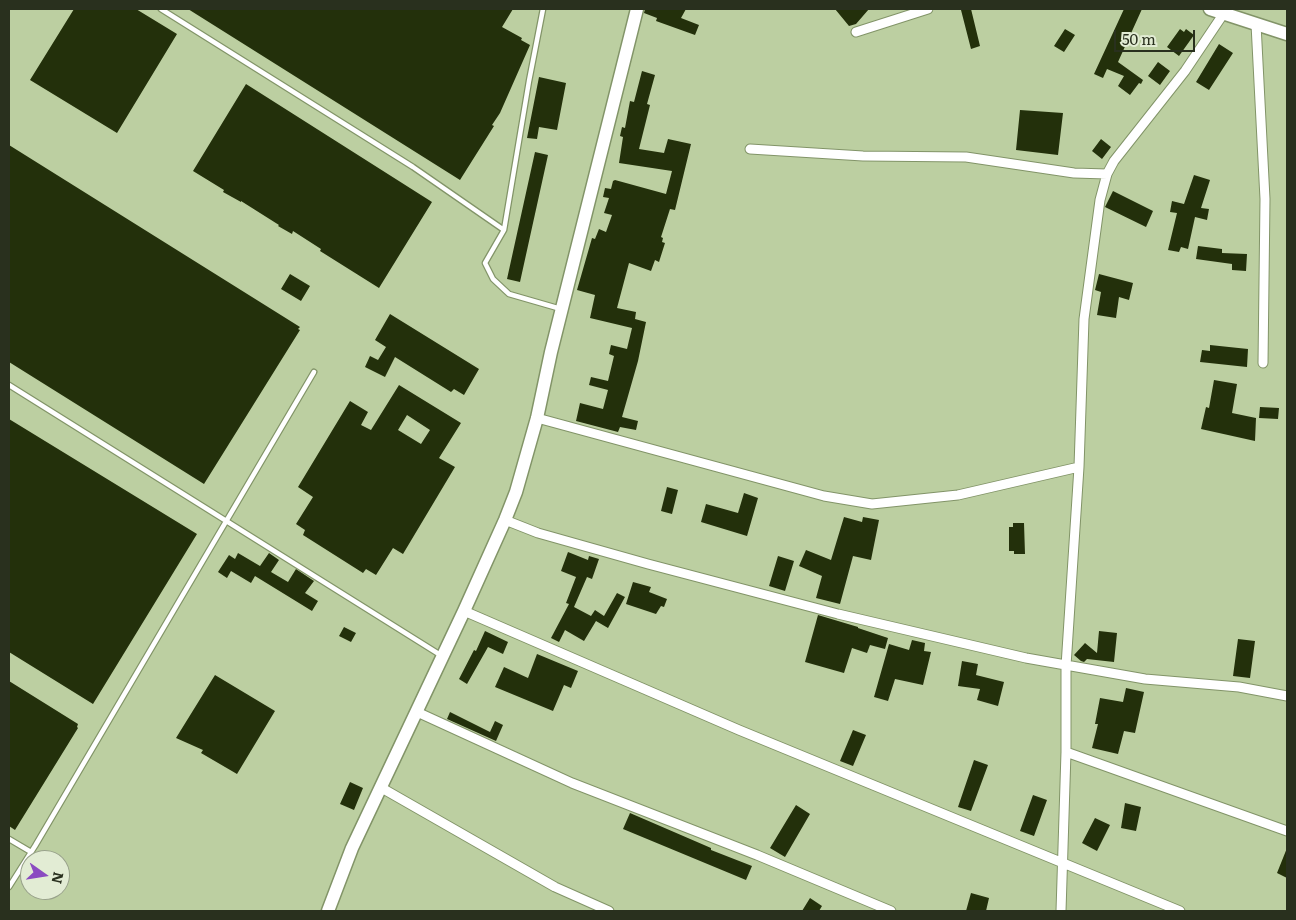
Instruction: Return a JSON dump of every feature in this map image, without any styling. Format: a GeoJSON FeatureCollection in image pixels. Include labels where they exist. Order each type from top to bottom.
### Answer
{"type":"FeatureCollection","features":[{"type":"Feature","properties":{"kind":"street"},"geometry":{"type":"LineString","coordinates":[[328,911],[352,848],[505,520],[524,468],[637,9]]}},
{"type":"Feature","properties":{"kind":"street"},"geometry":{"type":"LineString","coordinates":[[856,32],[928,9]]}},
{"type":"Feature","properties":{"kind":"street"},"geometry":{"type":"LineString","coordinates":[[1210,9],[1225,12],[1287,34]]}},
{"type":"Feature","properties":{"kind":"street"},"geometry":{"type":"LineString","coordinates":[[1060,911],[1066,752],[1066,666],[1079,467],[1084,319],[1100,200],[1114,161],[1185,71],[1225,12]]}},
{"type":"Feature","properties":{"kind":"street"},"geometry":{"type":"LineString","coordinates":[[1256,24],[1265,199],[1264,363]]}},
{"type":"Feature","properties":{"kind":"street"},"geometry":{"type":"LineString","coordinates":[[750,149],[863,156],[966,157],[1074,173],[1108,174]]}},
{"type":"Feature","properties":{"kind":"street"},"geometry":{"type":"LineString","coordinates":[[537,418],[824,496],[872,504],[958,495],[1079,467]]}},
{"type":"Feature","properties":{"kind":"street"},"geometry":{"type":"LineString","coordinates":[[505,520],[538,533],[639,562],[819,609],[1026,658],[1145,679],[1239,687],[1287,696]]}},
{"type":"Feature","properties":{"kind":"street"},"geometry":{"type":"LineString","coordinates":[[464,611],[739,730],[1180,911]]}},
{"type":"Feature","properties":{"kind":"street"},"geometry":{"type":"LineString","coordinates":[[417,712],[572,783],[757,855],[891,911]]}},
{"type":"Feature","properties":{"kind":"street"},"geometry":{"type":"LineString","coordinates":[[1066,752],[1287,831]]}},
{"type":"Feature","properties":{"kind":"street"},"geometry":{"type":"LineString","coordinates":[[380,787],[555,887],[609,911]]}},
{"type":"Feature","properties":{"kind":"lane"},"geometry":{"type":"LineString","coordinates":[[161,9],[413,167],[504,230]]}},
{"type":"Feature","properties":{"kind":"lane"},"geometry":{"type":"LineString","coordinates":[[543,9],[504,230],[485,263],[493,279],[509,294],[562,309]]}},
{"type":"Feature","properties":{"kind":"lane"},"geometry":{"type":"LineString","coordinates":[[32,850],[314,372]]}},
{"type":"Feature","properties":{"kind":"lane"},"geometry":{"type":"LineString","coordinates":[[9,386],[442,656]]}},
{"type":"Feature","properties":{"kind":"lane"},"geometry":{"type":"LineString","coordinates":[[9,839],[28,850]]}},
{"type":"Feature","properties":{"kind":"lane"},"geometry":{"type":"LineString","coordinates":[[9,887],[20,870]]}},
{"type":"Feature","properties":{"kind":"building"},"geometry":{"type":"Polygon","coordinates":[[[74,9],[136,9],[177,34],[117,133],[30,80],[74,9]]]}},
{"type":"Feature","properties":{"kind":"building"},"geometry":{"type":"Polygon","coordinates":[[[188,9],[513,9],[502,27],[522,38],[521,40],[530,45],[500,113],[492,125],[494,126],[460,180],[188,9]]]}},
{"type":"Feature","properties":{"kind":"building"},"geometry":{"type":"Polygon","coordinates":[[[645,9],[686,9],[681,18],[699,25],[695,35],[656,21],[657,18],[644,13],[645,9]]]}},
{"type":"Feature","properties":{"kind":"building"},"geometry":{"type":"Polygon","coordinates":[[[835,9],[869,9],[856,24],[849,26],[835,9]]]}},
{"type":"Feature","properties":{"kind":"building"},"geometry":{"type":"Polygon","coordinates":[[[971,9],[980,46],[971,49],[961,10],[971,9]]]}},
{"type":"Feature","properties":{"kind":"building"},"geometry":{"type":"Polygon","coordinates":[[[1124,9],[1142,9],[1118,62],[1143,80],[1130,95],[1118,86],[1124,76],[1107,69],[1103,78],[1094,74],[1124,9]]]}},
{"type":"Feature","properties":{"kind":"building"},"geometry":{"type":"Polygon","coordinates":[[[1065,29],[1075,35],[1064,52],[1054,46],[1065,29]]]}},
{"type":"Feature","properties":{"kind":"building"},"geometry":{"type":"Polygon","coordinates":[[[1180,29],[1184,32],[1186,29],[1194,35],[1179,56],[1167,47],[1180,29]]]}},
{"type":"Feature","properties":{"kind":"building"},"geometry":{"type":"Polygon","coordinates":[[[1219,44],[1233,53],[1209,90],[1196,82],[1219,44]]]}},
{"type":"Feature","properties":{"kind":"building"},"geometry":{"type":"Polygon","coordinates":[[[1158,62],[1170,71],[1160,85],[1148,76],[1158,62]]]}},
{"type":"Feature","properties":{"kind":"building"},"geometry":{"type":"Polygon","coordinates":[[[642,71],[655,75],[647,104],[650,105],[639,149],[664,153],[668,139],[691,144],[675,210],[670,209],[661,237],[663,238],[662,242],[665,243],[659,262],[655,260],[651,271],[629,263],[617,308],[636,312],[635,319],[646,322],[638,361],[622,417],[638,421],[636,430],[620,427],[618,432],[576,421],[580,403],[603,409],[608,390],[589,385],[591,377],[608,381],[614,356],[609,354],[611,345],[627,349],[632,328],[590,318],[595,295],[577,290],[592,238],[595,239],[599,229],[606,232],[612,215],[604,213],[609,198],[603,197],[605,188],[611,189],[615,180],[666,194],[672,171],[619,163],[623,137],[620,136],[622,127],[625,128],[630,101],[634,102],[642,71]]]}},
{"type":"Feature","properties":{"kind":"building"},"geometry":{"type":"Polygon","coordinates":[[[539,77],[566,83],[557,130],[539,127],[537,139],[527,138],[539,77]]]}},
{"type":"Feature","properties":{"kind":"building"},"geometry":{"type":"Polygon","coordinates":[[[246,84],[432,202],[379,288],[320,251],[321,249],[293,231],[292,234],[278,226],[193,171],[246,84]]]}},
{"type":"Feature","properties":{"kind":"building"},"geometry":{"type":"Polygon","coordinates":[[[1020,110],[1063,113],[1058,155],[1016,150],[1020,110]]]}},
{"type":"Feature","properties":{"kind":"building"},"geometry":{"type":"Polygon","coordinates":[[[1101,139],[1111,147],[1102,159],[1092,151],[1101,139]]]}},
{"type":"Feature","properties":{"kind":"building"},"geometry":{"type":"Polygon","coordinates":[[[9,145],[300,327],[298,329],[300,330],[204,484],[9,362],[9,145]]]}},
{"type":"Feature","properties":{"kind":"building"},"geometry":{"type":"Polygon","coordinates":[[[535,152],[548,155],[520,282],[507,279],[535,152]]]}},
{"type":"Feature","properties":{"kind":"building"},"geometry":{"type":"Polygon","coordinates":[[[1194,175],[1210,180],[1201,208],[1209,209],[1207,220],[1195,217],[1188,249],[1181,247],[1179,252],[1168,250],[1177,213],[1170,212],[1172,201],[1184,204],[1194,175]]]}},
{"type":"Feature","properties":{"kind":"building"},"geometry":{"type":"Polygon","coordinates":[[[1113,191],[1153,211],[1146,227],[1105,207],[1113,191]]]}},
{"type":"Feature","properties":{"kind":"building"},"geometry":{"type":"Polygon","coordinates":[[[1198,246],[1222,249],[1222,253],[1247,254],[1246,271],[1232,270],[1232,264],[1196,259],[1198,246]]]}},
{"type":"Feature","properties":{"kind":"building"},"geometry":{"type":"Polygon","coordinates":[[[290,274],[310,286],[301,301],[281,289],[290,274]]]}},
{"type":"Feature","properties":{"kind":"building"},"geometry":{"type":"Polygon","coordinates":[[[1099,274],[1133,283],[1129,300],[1119,297],[1116,318],[1097,315],[1101,292],[1095,290],[1099,274]]]}},
{"type":"Feature","properties":{"kind":"building"},"geometry":{"type":"Polygon","coordinates":[[[390,314],[479,369],[464,395],[454,389],[451,392],[395,357],[385,377],[365,367],[370,356],[378,360],[386,347],[375,340],[390,314]]]}},
{"type":"Feature","properties":{"kind":"building"},"geometry":{"type":"Polygon","coordinates":[[[1210,345],[1248,349],[1247,367],[1200,362],[1202,350],[1210,351],[1210,345]]]}},
{"type":"Feature","properties":{"kind":"building"},"geometry":{"type":"Polygon","coordinates":[[[1214,380],[1237,384],[1232,413],[1256,418],[1255,441],[1201,429],[1206,407],[1209,408],[1214,380]]]}},
{"type":"Feature","properties":{"kind":"building"},"geometry":{"type":"Polygon","coordinates":[[[399,385],[461,423],[439,458],[455,467],[403,554],[393,548],[376,575],[366,569],[363,573],[303,535],[305,530],[296,524],[313,497],[298,487],[350,401],[368,412],[361,425],[371,430],[399,385]],[[407,415],[398,430],[421,444],[430,430],[407,415]]]}},
{"type":"Feature","properties":{"kind":"building"},"geometry":{"type":"Polygon","coordinates":[[[1260,407],[1279,408],[1278,419],[1259,418],[1260,407]]]}},
{"type":"Feature","properties":{"kind":"building"},"geometry":{"type":"Polygon","coordinates":[[[9,419],[197,534],[93,704],[9,652],[9,419]]]}},
{"type":"Feature","properties":{"kind":"building"},"geometry":{"type":"Polygon","coordinates":[[[667,487],[678,490],[672,514],[661,511],[667,487]]]}},
{"type":"Feature","properties":{"kind":"building"},"geometry":{"type":"Polygon","coordinates":[[[744,493],[758,498],[747,536],[701,522],[706,504],[738,513],[744,493]]]}},
{"type":"Feature","properties":{"kind":"building"},"geometry":{"type":"Polygon","coordinates":[[[844,517],[862,522],[863,517],[879,520],[871,560],[853,556],[840,604],[816,598],[822,576],[799,566],[806,550],[831,560],[844,517]]]}},
{"type":"Feature","properties":{"kind":"building"},"geometry":{"type":"Polygon","coordinates":[[[1013,523],[1024,523],[1025,554],[1014,554],[1014,551],[1009,551],[1009,527],[1013,527],[1013,523]]]}},
{"type":"Feature","properties":{"kind":"building"},"geometry":{"type":"Polygon","coordinates":[[[568,552],[588,560],[589,556],[599,559],[592,579],[587,577],[574,607],[591,616],[595,610],[604,616],[617,593],[625,597],[608,628],[596,621],[584,641],[565,630],[559,642],[551,638],[569,604],[566,603],[576,577],[561,571],[568,552]]]}},
{"type":"Feature","properties":{"kind":"building"},"geometry":{"type":"Polygon","coordinates":[[[238,553],[260,566],[269,553],[279,560],[271,572],[288,582],[296,569],[314,581],[305,593],[318,601],[312,611],[255,576],[251,583],[231,571],[227,578],[218,572],[229,555],[235,559],[238,553]]]}},
{"type":"Feature","properties":{"kind":"building"},"geometry":{"type":"Polygon","coordinates":[[[778,556],[794,561],[785,591],[769,586],[778,556]]]}},
{"type":"Feature","properties":{"kind":"building"},"geometry":{"type":"Polygon","coordinates":[[[633,582],[651,587],[649,592],[667,599],[664,607],[661,606],[656,614],[626,604],[633,582]]]}},
{"type":"Feature","properties":{"kind":"building"},"geometry":{"type":"Polygon","coordinates":[[[818,615],[888,638],[885,649],[870,645],[867,653],[852,648],[844,673],[805,662],[818,615]]]}},
{"type":"Feature","properties":{"kind":"building"},"geometry":{"type":"Polygon","coordinates":[[[344,627],[356,633],[351,642],[339,636],[344,627]]]}},
{"type":"Feature","properties":{"kind":"building"},"geometry":{"type":"Polygon","coordinates":[[[485,631],[508,642],[503,654],[488,647],[467,684],[459,679],[474,650],[476,651],[485,631]]]}},
{"type":"Feature","properties":{"kind":"building"},"geometry":{"type":"Polygon","coordinates":[[[1099,631],[1117,633],[1114,662],[1087,659],[1084,662],[1081,661],[1074,655],[1085,643],[1097,653],[1099,631]]]}},
{"type":"Feature","properties":{"kind":"building"},"geometry":{"type":"Polygon","coordinates":[[[1238,639],[1255,641],[1250,678],[1233,676],[1238,639]]]}},
{"type":"Feature","properties":{"kind":"building"},"geometry":{"type":"Polygon","coordinates":[[[912,640],[925,643],[924,651],[931,652],[923,685],[895,679],[888,701],[874,697],[889,644],[909,650],[912,640]]]}},
{"type":"Feature","properties":{"kind":"building"},"geometry":{"type":"Polygon","coordinates":[[[537,654],[578,671],[571,688],[564,685],[553,711],[495,687],[504,667],[528,678],[537,654]]]}},
{"type":"Feature","properties":{"kind":"building"},"geometry":{"type":"Polygon","coordinates":[[[962,661],[978,664],[976,675],[1004,682],[998,706],[977,700],[980,689],[958,686],[962,661]]]}},
{"type":"Feature","properties":{"kind":"building"},"geometry":{"type":"Polygon","coordinates":[[[215,675],[275,711],[237,774],[201,753],[203,750],[176,738],[215,675]]]}},
{"type":"Feature","properties":{"kind":"building"},"geometry":{"type":"Polygon","coordinates":[[[9,681],[78,724],[78,728],[15,830],[9,826],[9,681]]]}},
{"type":"Feature","properties":{"kind":"building"},"geometry":{"type":"Polygon","coordinates":[[[1126,688],[1144,692],[1135,733],[1124,731],[1118,754],[1092,748],[1098,724],[1095,724],[1100,698],[1123,702],[1126,688]]]}},
{"type":"Feature","properties":{"kind":"building"},"geometry":{"type":"Polygon","coordinates":[[[450,712],[490,732],[495,721],[503,725],[496,741],[447,719],[450,712]]]}},
{"type":"Feature","properties":{"kind":"building"},"geometry":{"type":"Polygon","coordinates":[[[853,730],[866,735],[853,766],[840,761],[853,730]]]}},
{"type":"Feature","properties":{"kind":"building"},"geometry":{"type":"Polygon","coordinates":[[[974,760],[988,765],[971,811],[958,807],[974,760]]]}},
{"type":"Feature","properties":{"kind":"building"},"geometry":{"type":"Polygon","coordinates":[[[350,782],[363,788],[354,810],[340,804],[350,782]]]}},
{"type":"Feature","properties":{"kind":"building"},"geometry":{"type":"Polygon","coordinates":[[[1033,795],[1047,800],[1034,836],[1020,831],[1033,795]]]}},
{"type":"Feature","properties":{"kind":"building"},"geometry":{"type":"Polygon","coordinates":[[[1125,803],[1141,807],[1136,831],[1121,828],[1125,803]]]}},
{"type":"Feature","properties":{"kind":"building"},"geometry":{"type":"Polygon","coordinates":[[[796,805],[810,814],[785,857],[770,848],[796,805]]]}},
{"type":"Feature","properties":{"kind":"building"},"geometry":{"type":"Polygon","coordinates":[[[630,813],[711,848],[711,850],[752,866],[746,880],[623,829],[630,813]]]}},
{"type":"Feature","properties":{"kind":"building"},"geometry":{"type":"Polygon","coordinates":[[[1095,818],[1110,825],[1097,851],[1082,843],[1095,818]]]}},
{"type":"Feature","properties":{"kind":"building"},"geometry":{"type":"Polygon","coordinates":[[[1287,848],[1287,878],[1277,873],[1287,848]]]}},
{"type":"Feature","properties":{"kind":"building"},"geometry":{"type":"Polygon","coordinates":[[[971,893],[989,898],[986,911],[966,911],[971,893]]]}},
{"type":"Feature","properties":{"kind":"building"},"geometry":{"type":"Polygon","coordinates":[[[810,898],[822,906],[819,911],[802,911],[810,898]]]}}]}
